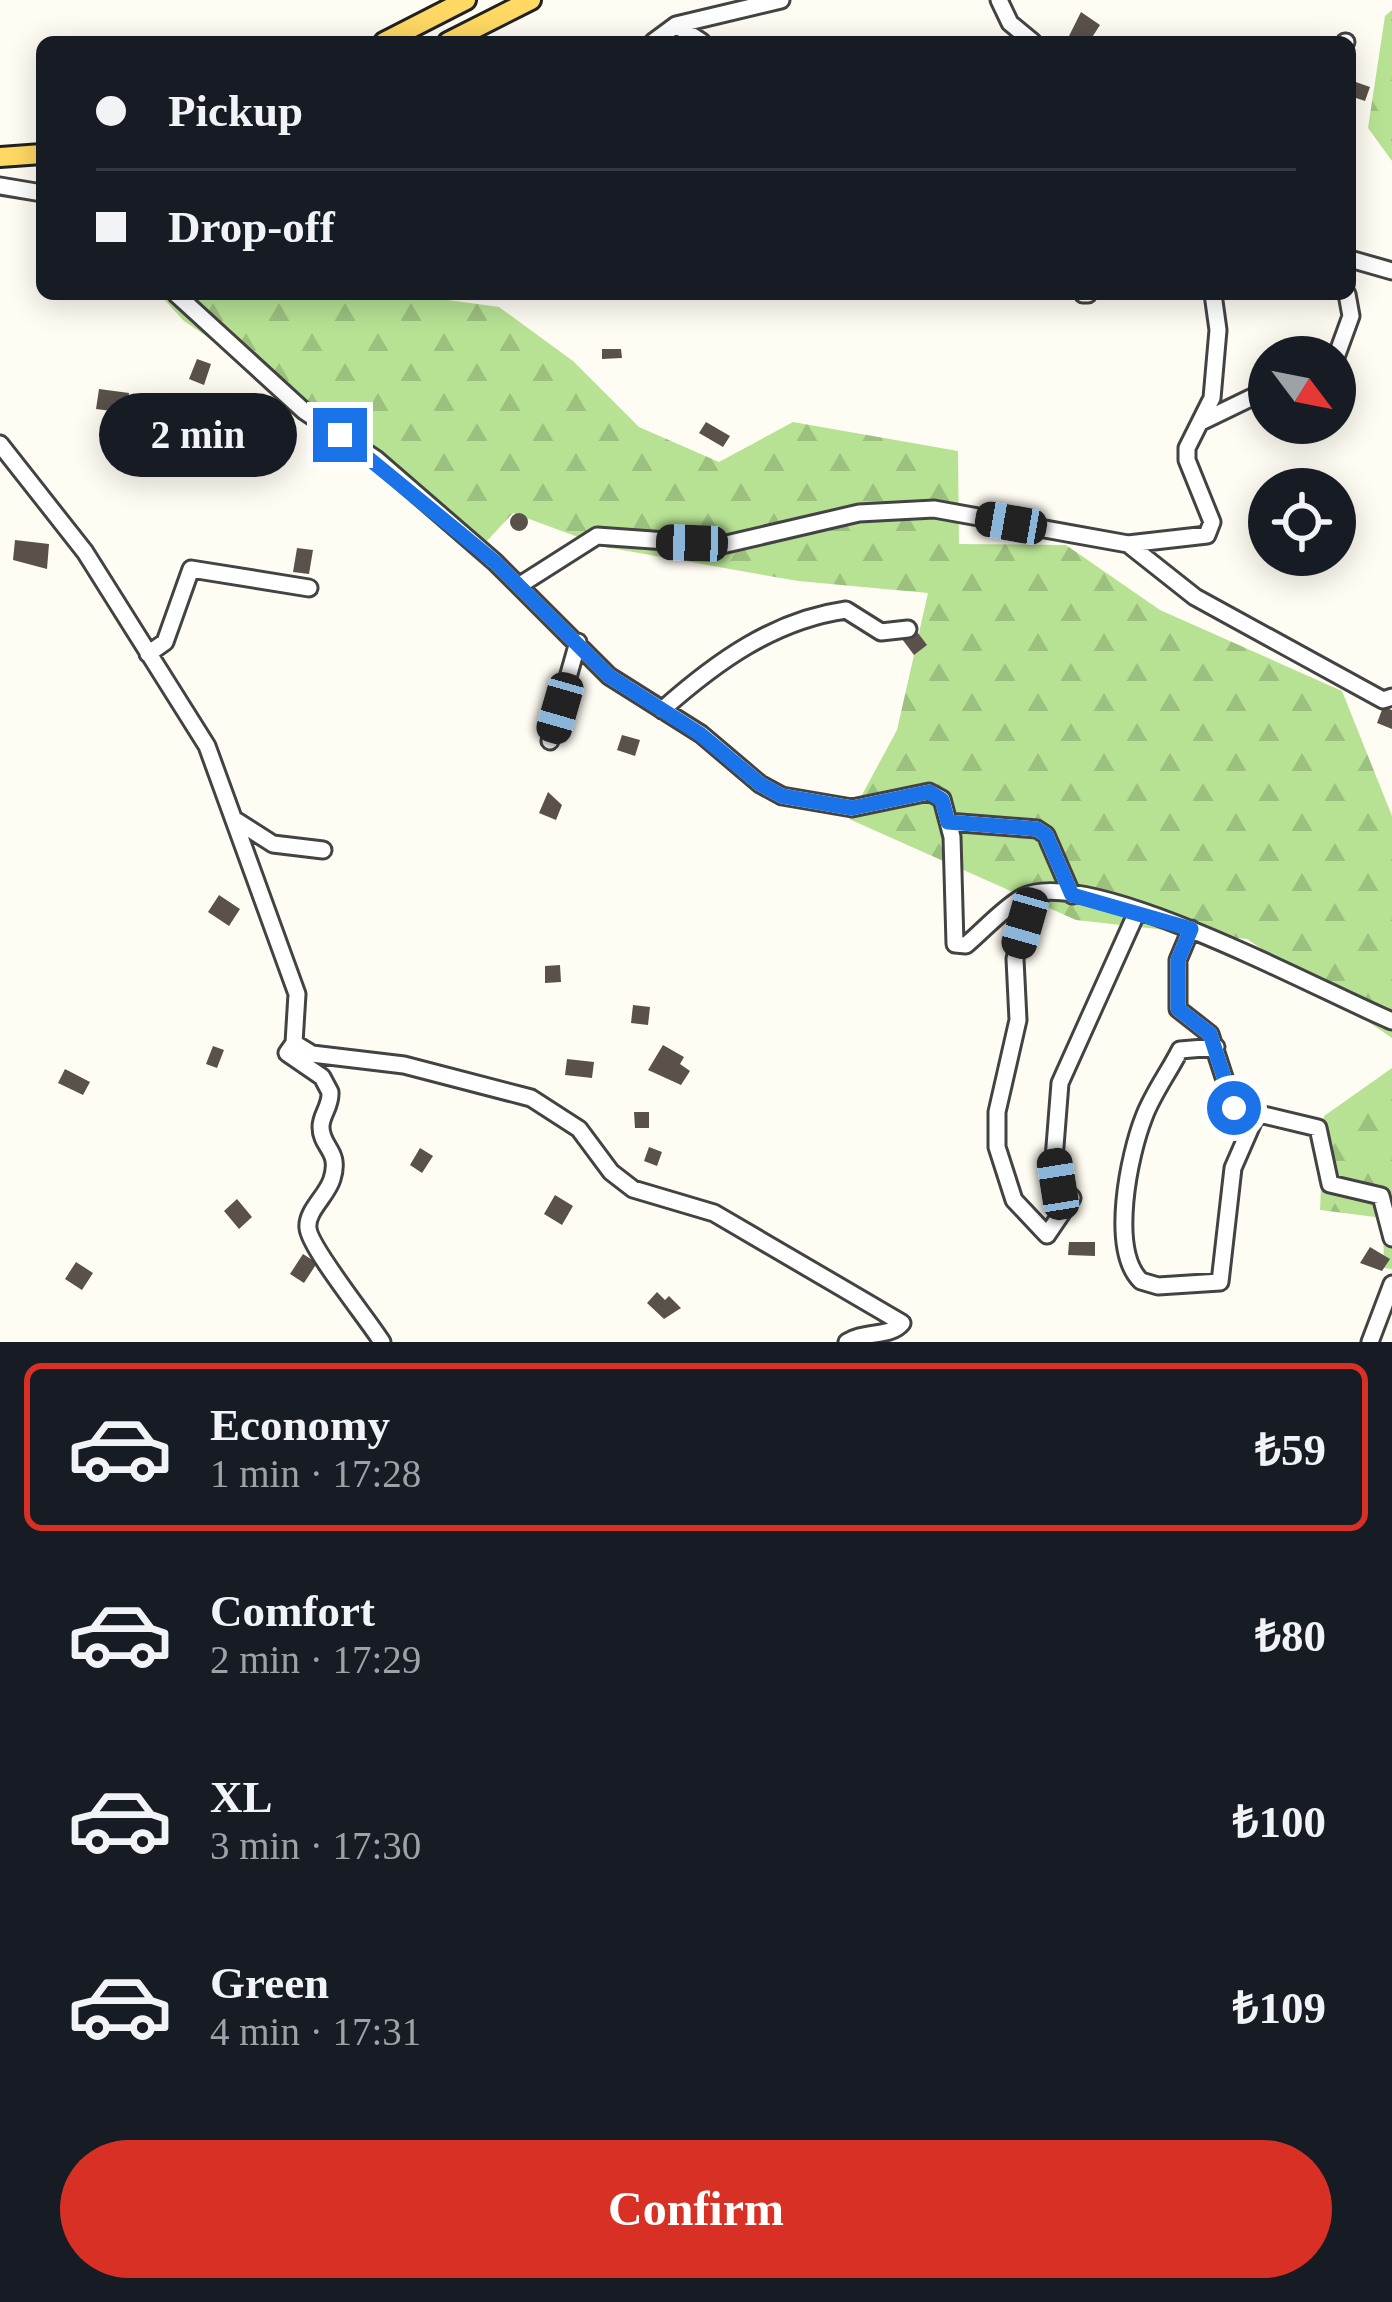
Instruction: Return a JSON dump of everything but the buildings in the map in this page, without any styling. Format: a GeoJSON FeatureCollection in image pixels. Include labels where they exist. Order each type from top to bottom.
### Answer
{"type":"FeatureCollection","features":[{"type":"Feature","properties":{"kind":"main road"},"geometry":{"type":"LineString","coordinates":[[396,36],[466,0]]}},
{"type":"Feature","properties":{"kind":"main road"},"geometry":{"type":"LineString","coordinates":[[460,36],[531,0]]}},
{"type":"Feature","properties":{"kind":"main road"},"geometry":{"type":"LineString","coordinates":[[0,158],[36,155]]}},
{"type":"Feature","properties":{"kind":"street"},"geometry":{"type":"LineString","coordinates":[[662,36],[676,26],[781,0]]}},
{"type":"Feature","properties":{"kind":"street"},"geometry":{"type":"LineString","coordinates":[[999,0],[1010,23],[1026,36]]}},
{"type":"Feature","properties":{"kind":"street"},"geometry":{"type":"LineString","coordinates":[[676,26],[692,36]]}},
{"type":"Feature","properties":{"kind":"street"},"geometry":{"type":"LineString","coordinates":[[0,186],[36,192]]}},
{"type":"Feature","properties":{"kind":"street"},"geometry":{"type":"LineString","coordinates":[[1356,261],[1392,271]]}},
{"type":"Feature","properties":{"kind":"street"},"geometry":{"type":"LineString","coordinates":[[183,300],[304,411],[376,460],[520,585],[609,676],[782,796],[852,808],[929,792],[942,800],[948,822],[955,944],[966,945],[1030,895],[1072,895],[1191,929],[1392,1021]]}},
{"type":"Feature","properties":{"kind":"street"},"geometry":{"type":"LineString","coordinates":[[520,585],[597,536],[722,545],[860,513],[934,509],[1128,544],[1199,538],[1210,529],[1187,460],[1212,398],[1218,330],[1214,300]]}},
{"type":"Feature","properties":{"kind":"street"},"geometry":{"type":"LineString","coordinates":[[1344,336],[1351,316],[1348,300]]}},
{"type":"Feature","properties":{"kind":"street"},"geometry":{"type":"LineString","coordinates":[[1200,423],[1248,399]]}},
{"type":"Feature","properties":{"kind":"street"},"geometry":{"type":"LineString","coordinates":[[0,444],[74,535],[207,746],[297,994],[294,1043],[287,1053],[322,1077],[330,1092],[321,1133],[335,1163],[328,1189],[308,1221],[310,1236],[335,1271],[344,1296],[382,1342]]}},
{"type":"Feature","properties":{"kind":"street"},"geometry":{"type":"LineString","coordinates":[[1128,544],[1195,597],[1384,700],[1392,697]]}},
{"type":"Feature","properties":{"kind":"street"},"geometry":{"type":"LineString","coordinates":[[148,654],[165,642],[191,569],[309,588]]}},
{"type":"Feature","properties":{"kind":"street"},"geometry":{"type":"LineString","coordinates":[[662,710],[735,653],[796,619],[846,610],[881,632],[908,628]]}},
{"type":"Feature","properties":{"kind":"street"},"geometry":{"type":"LineString","coordinates":[[550,740],[578,642]]}},
{"type":"Feature","properties":{"kind":"street"},"geometry":{"type":"LineString","coordinates":[[237,821],[273,844],[323,850]]}},
{"type":"Feature","properties":{"kind":"street"},"geometry":{"type":"LineString","coordinates":[[948,822],[1037,829],[1046,835],[1072,895]]}},
{"type":"Feature","properties":{"kind":"street"},"geometry":{"type":"LineString","coordinates":[[1030,895],[1015,959],[1018,1020],[998,1112],[997,1147],[1015,1200],[1047,1235],[1072,1198],[1058,1184],[1054,1159],[1060,1083],[1137,912]]}},
{"type":"Feature","properties":{"kind":"street"},"geometry":{"type":"LineString","coordinates":[[1191,929],[1178,960],[1178,1009],[1210,1034],[1234,1108],[1318,1128],[1328,1180],[1335,1187],[1381,1196],[1392,1238]]}},
{"type":"Feature","properties":{"kind":"street"},"geometry":{"type":"LineString","coordinates":[[294,1043],[312,1054],[404,1065],[531,1098],[579,1129],[611,1172],[633,1189],[714,1213],[902,1323],[894,1331],[861,1334],[847,1342]]}},
{"type":"Feature","properties":{"kind":"street"},"geometry":{"type":"LineString","coordinates":[[1216,1046],[1180,1050],[1143,1118],[1125,1217],[1126,1252],[1141,1281],[1158,1286],[1220,1282],[1233,1168],[1257,1113]]}},
{"type":"Feature","properties":{"kind":"street"},"geometry":{"type":"LineString","coordinates":[[1370,1342],[1392,1284]]}},
{"type":"Feature","properties":{"kind":"green space"},"geometry":{"type":"Polygon","coordinates":[[[1392,10],[1392,161],[1368,128],[1385,16],[1392,10]]]}},
{"type":"Feature","properties":{"kind":"green space"},"geometry":{"type":"Polygon","coordinates":[[[165,300],[448,300],[499,307],[573,361],[639,427],[719,462],[793,422],[958,451],[959,544],[1066,545],[1160,610],[1342,691],[1392,816],[1392,1038],[1247,939],[1076,920],[849,819],[897,730],[928,593],[798,581],[605,547],[513,513],[483,545],[367,445],[184,321],[165,300]]]}},
{"type":"Feature","properties":{"kind":"green space"},"geometry":{"type":"Polygon","coordinates":[[[1392,1068],[1392,1269],[1384,1268],[1383,1218],[1320,1210],[1324,1116],[1392,1068]]]}},
{"type":"Feature","properties":{"kind":"route"},"geometry":{"type":"LineString","coordinates":[[340,435],[495,562],[609,676],[700,734],[760,784],[782,796],[852,808],[929,792],[942,800],[948,822],[1037,829],[1046,835],[1072,895],[1191,929],[1178,960],[1178,1009],[1210,1034],[1234,1108]]}}]}
